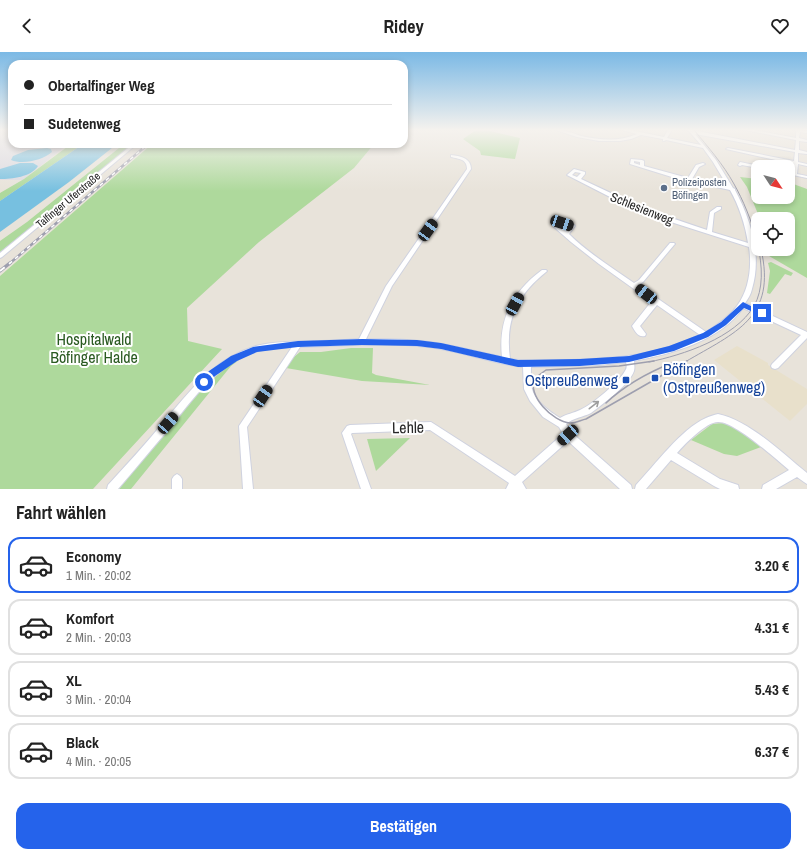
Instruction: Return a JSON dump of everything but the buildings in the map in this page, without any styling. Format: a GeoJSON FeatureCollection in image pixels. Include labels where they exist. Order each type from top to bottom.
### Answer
{"type":"FeatureCollection","features":[{"type":"Feature","properties":{"kind":"street","name":"Talfinger Uferstraße"},"geometry":{"type":"LineString","coordinates":[[0,256],[128,150]]}},
{"type":"Feature","properties":{"kind":"street"},"geometry":{"type":"LineString","coordinates":[[706,150],[733,189],[748,228],[751,242]]}},
{"type":"Feature","properties":{"kind":"street"},"geometry":{"type":"LineString","coordinates":[[735,150],[807,164]]}},
{"type":"Feature","properties":{"kind":"street"},"geometry":{"type":"LineString","coordinates":[[797,150],[795,175],[807,177]]}},
{"type":"Feature","properties":{"kind":"street"},"geometry":{"type":"LineString","coordinates":[[362,342],[365,332],[389,286],[469,169],[469,164],[466,160],[452,156]]}},
{"type":"Feature","properties":{"kind":"street"},"geometry":{"type":"LineString","coordinates":[[740,165],[741,163],[751,165]]}},
{"type":"Feature","properties":{"kind":"street"},"geometry":{"type":"LineString","coordinates":[[689,180],[697,166],[703,164]]}},
{"type":"Feature","properties":{"kind":"street"},"geometry":{"type":"LineString","coordinates":[[642,167],[689,180],[733,189]]}},
{"type":"Feature","properties":{"kind":"street","name":"Schlesienweg"},"geometry":{"type":"LineString","coordinates":[[578,179],[614,197],[676,222],[751,246]]}},
{"type":"Feature","properties":{"kind":"street"},"geometry":{"type":"LineString","coordinates":[[708,232],[712,212],[719,208]]}},
{"type":"Feature","properties":{"kind":"street"},"geometry":{"type":"LineString","coordinates":[[566,234],[589,254],[705,335]]}},
{"type":"Feature","properties":{"kind":"street"},"geometry":{"type":"LineString","coordinates":[[634,285],[641,281],[672,244]]}},
{"type":"Feature","properties":{"kind":"street"},"geometry":{"type":"LineString","coordinates":[[112,489],[196,390],[212,374],[234,358],[256,349],[298,344],[362,342],[417,343],[435,345],[518,363],[580,363],[629,359],[671,349],[705,335],[724,324],[743,305],[753,280],[752,256]]}},
{"type":"Feature","properties":{"kind":"street"},"geometry":{"type":"LineString","coordinates":[[506,360],[504,336],[511,312],[525,287],[531,280],[544,271]]}},
{"type":"Feature","properties":{"kind":"street"},"geometry":{"type":"LineString","coordinates":[[642,334],[636,326],[652,304],[658,302]]}},
{"type":"Feature","properties":{"kind":"street"},"geometry":{"type":"LineString","coordinates":[[743,305],[806,334],[775,366]]}},
{"type":"Feature","properties":{"kind":"street"},"geometry":{"type":"LineString","coordinates":[[248,489],[243,426],[298,344]]}},
{"type":"Feature","properties":{"kind":"street"},"geometry":{"type":"LineString","coordinates":[[562,424],[567,417],[583,413],[593,406],[628,374],[632,366],[629,359]]}},
{"type":"Feature","properties":{"kind":"street"},"geometry":{"type":"LineString","coordinates":[[527,363],[528,389],[533,399],[546,414],[562,424],[568,435],[627,489]]}},
{"type":"Feature","properties":{"kind":"street"},"geometry":{"type":"LineString","coordinates":[[640,489],[669,454],[704,422],[718,418],[732,422],[754,436],[807,480]]}},
{"type":"Feature","properties":{"kind":"street","name":"Lehle"},"geometry":{"type":"LineString","coordinates":[[366,489],[349,445],[346,433],[350,430],[431,426],[516,487],[568,435]]}},
{"type":"Feature","properties":{"kind":"street"},"geometry":{"type":"LineString","coordinates":[[669,454],[717,483],[734,489]]}},
{"type":"Feature","properties":{"kind":"street"},"geometry":{"type":"LineString","coordinates":[[767,489],[797,471]]}},
{"type":"Feature","properties":{"kind":"shaded area"},"geometry":{"type":"Polygon","coordinates":[[[0,150],[60,150],[23,180],[0,180],[0,150]]]}},
{"type":"Feature","properties":{"kind":"shaded area"},"geometry":{"type":"Polygon","coordinates":[[[737,346],[768,363],[768,365],[807,389],[807,404],[790,421],[714,360],[737,346]]]}},
{"type":"Feature","properties":{"kind":"green space"},"geometry":{"type":"Polygon","coordinates":[[[62,150],[74,150],[0,201],[0,193],[24,179],[62,150]]]}},
{"type":"Feature","properties":{"kind":"green space"},"geometry":{"type":"Polygon","coordinates":[[[116,150],[126,150],[0,252],[0,241],[27,222],[116,150]]]}},
{"type":"Feature","properties":{"kind":"green space","name":"Hospitalwald Böfinger Halde"},"geometry":{"type":"Polygon","coordinates":[[[145,150],[369,150],[354,168],[259,242],[187,308],[188,341],[222,349],[93,489],[0,489],[0,276],[145,150]]]}},
{"type":"Feature","properties":{"kind":"green space"},"geometry":{"type":"Polygon","coordinates":[[[517,150],[515,159],[481,155],[480,151],[517,150]]]}},
{"type":"Feature","properties":{"kind":"green space"},"geometry":{"type":"Polygon","coordinates":[[[740,177],[751,178],[751,197],[747,187],[740,177]]]}},
{"type":"Feature","properties":{"kind":"green space"},"geometry":{"type":"Polygon","coordinates":[[[795,185],[807,189],[807,278],[769,256],[795,256],[795,212],[757,212],[754,204],[795,204],[795,185]]]}},
{"type":"Feature","properties":{"kind":"green space"},"geometry":{"type":"Polygon","coordinates":[[[771,262],[793,273],[791,276],[785,274],[770,294],[767,293],[770,271],[768,263],[771,262]]]}},
{"type":"Feature","properties":{"kind":"green space"},"geometry":{"type":"Polygon","coordinates":[[[351,348],[373,348],[372,373],[376,375],[430,385],[362,381],[286,368],[294,357],[300,352],[321,352],[351,348]]]}},
{"type":"Feature","properties":{"kind":"green space"},"geometry":{"type":"Polygon","coordinates":[[[239,360],[231,366],[131,489],[119,489],[205,386],[223,368],[239,360]]]}},
{"type":"Feature","properties":{"kind":"green space"},"geometry":{"type":"Polygon","coordinates":[[[723,423],[737,428],[761,447],[737,456],[724,454],[691,440],[712,424],[723,423]]]}},
{"type":"Feature","properties":{"kind":"green space"},"geometry":{"type":"Polygon","coordinates":[[[410,438],[376,471],[367,439],[410,438]]]}},
{"type":"Feature","properties":{"kind":"water"},"geometry":{"type":"Polygon","coordinates":[[[27,150],[51,150],[52,152],[33,161],[27,162],[11,160],[13,156],[27,150]]]}},
{"type":"Feature","properties":{"kind":"water"},"geometry":{"type":"Polygon","coordinates":[[[74,150],[109,150],[69,182],[0,232],[0,201],[74,150]]]}},
{"type":"Feature","properties":{"kind":"water"},"geometry":{"type":"Polygon","coordinates":[[[20,163],[33,163],[38,166],[31,173],[26,175],[10,179],[0,179],[0,169],[20,163]]]}},
{"type":"Feature","properties":{"kind":"tram line"},"geometry":{"type":"LineString","coordinates":[[652,361],[692,350],[721,336],[745,317],[754,306],[759,293],[761,261],[753,227],[734,184],[710,150]]}},
{"type":"Feature","properties":{"kind":"tram line"},"geometry":{"type":"LineString","coordinates":[[685,362],[721,341],[736,331],[748,320],[757,307],[763,292],[764,272],[762,256]]}},
{"type":"Feature","properties":{"kind":"tram line"},"geometry":{"type":"LineString","coordinates":[[652,361],[619,366],[546,370],[535,378],[533,385],[534,392],[549,413],[563,421],[574,423],[586,419],[687,361]]}},
{"type":"Feature","properties":{"kind":"tram line"},"geometry":{"type":"LineString","coordinates":[[606,403],[638,379],[674,362]]}},
{"type":"Feature","properties":{"kind":"railway"},"geometry":{"type":"LineString","coordinates":[[9,264],[141,150]]}},
{"type":"Feature","properties":{"kind":"railway"},"geometry":{"type":"LineString","coordinates":[[0,271],[10,263]]}},
{"type":"Feature","properties":{"kind":"place","name":"Polizeiposten Böfingen"},"geometry":{"type":"Point","coordinates":[664,188]}},
{"type":"Feature","properties":{"kind":"place","name":"Böfingen (Ostpreußenweg)"},"geometry":{"type":"Point","coordinates":[655,378]}},
{"type":"Feature","properties":{"kind":"place","name":"Ostpreußenweg"},"geometry":{"type":"Point","coordinates":[626,380]}},
{"type":"Feature","properties":{"kind":"route"},"geometry":{"type":"LineString","coordinates":[[204,382],[212,374],[234,358],[256,349],[298,344],[362,342],[417,343],[441,346],[518,363],[580,363],[629,359],[671,349],[705,335],[724,324],[738,312],[743,305],[762,313]]}}]}
